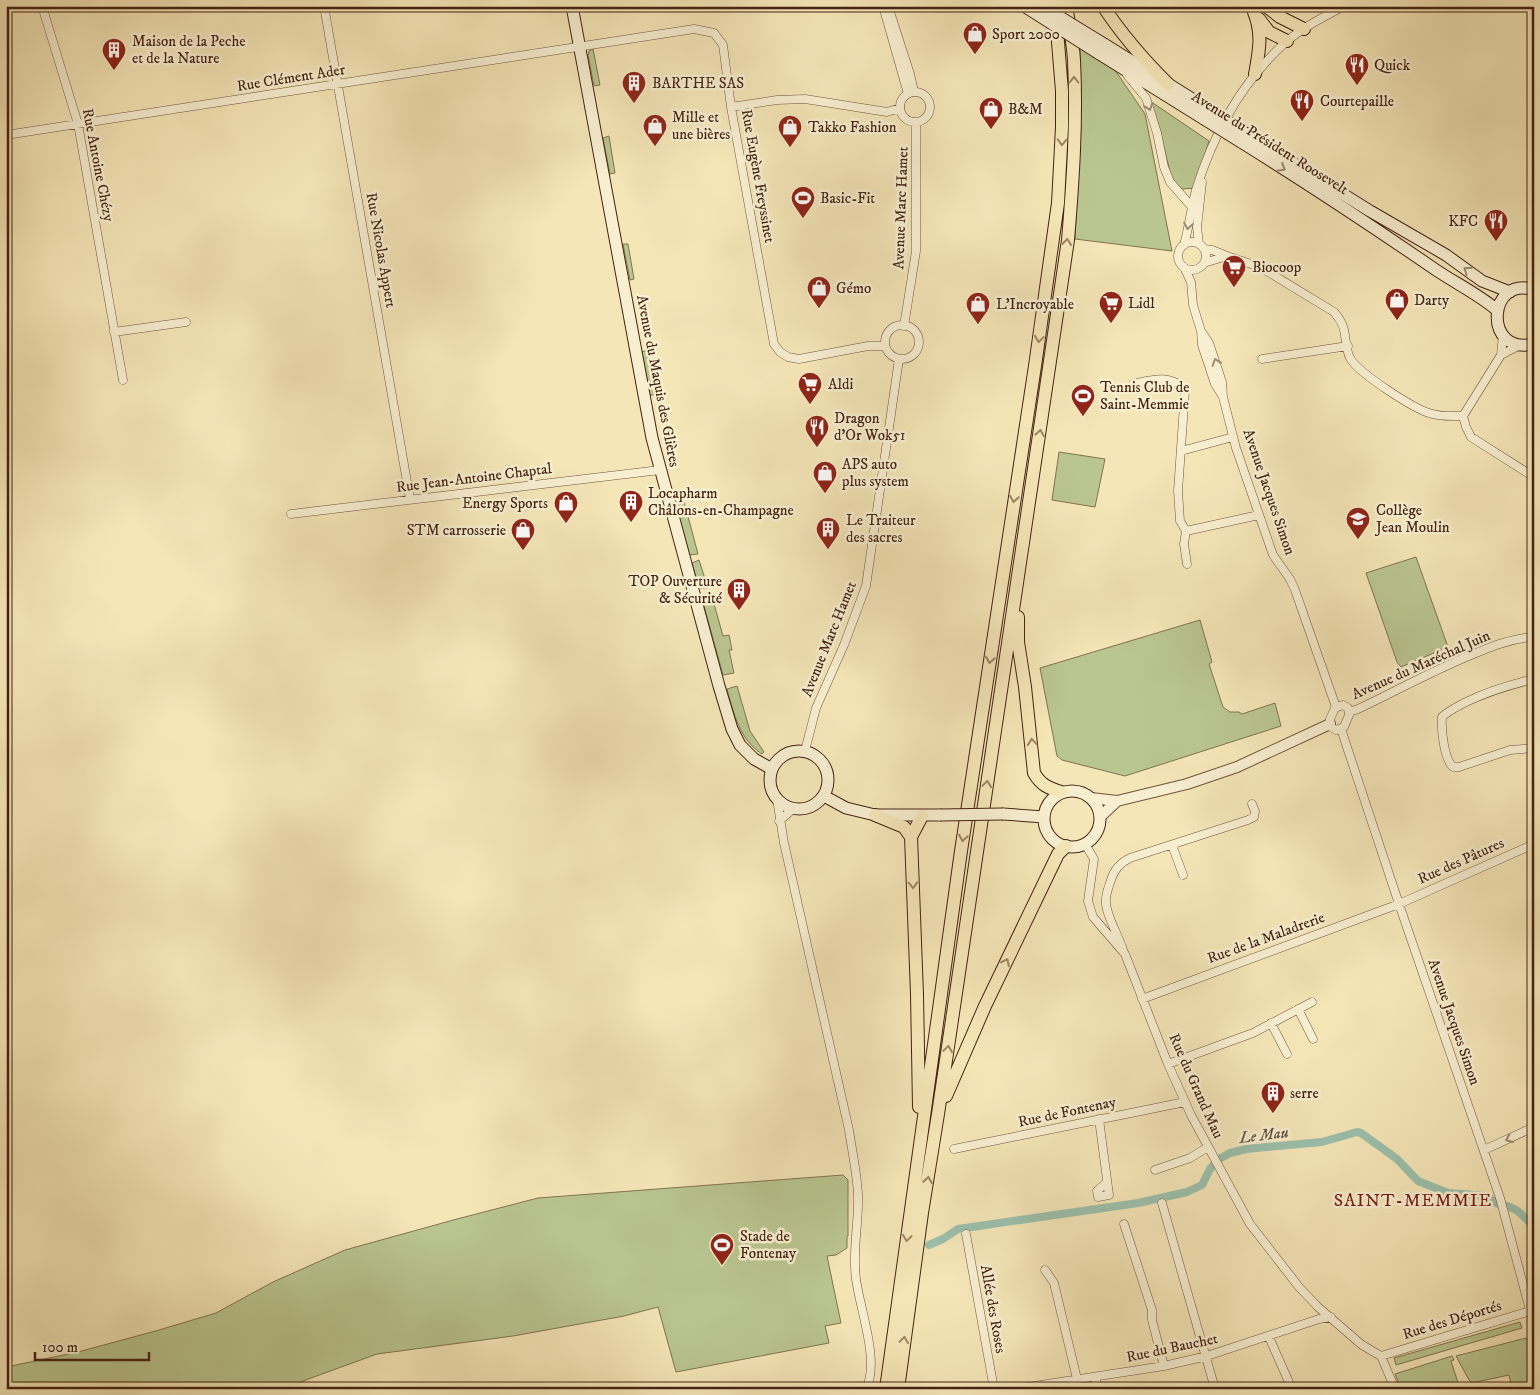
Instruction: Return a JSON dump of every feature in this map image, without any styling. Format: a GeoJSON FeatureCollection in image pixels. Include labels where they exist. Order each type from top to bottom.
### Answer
{"type":"FeatureCollection","features":[{"type":"Feature","properties":{"kind":"main road","name":"Avenue du Maquis des Glières"},"geometry":{"type":"LineString","coordinates":[[572,6],[652,438],[660,470],[732,729],[740,745],[754,759],[772,768]]}},
{"type":"Feature","properties":{"kind":"main road","name":"Avenue du Président Roosevelt"},"geometry":{"type":"LineString","coordinates":[[1024,6],[1168,84],[1207,115]]}},
{"type":"Feature","properties":{"kind":"main road","name":"Avenue du Président Roosevelt"},"geometry":{"type":"LineString","coordinates":[[1042,6],[1101,48],[1121,67],[1207,115],[1446,255],[1482,281],[1510,292]]}},
{"type":"Feature","properties":{"kind":"main road"},"geometry":{"type":"LineString","coordinates":[[886,1389],[961,851],[1058,203],[1062,134],[1062,91],[1055,6]]}},
{"type":"Feature","properties":{"kind":"main road"},"geometry":{"type":"LineString","coordinates":[[898,1389],[922,1213],[1068,240],[1073,169],[1074,58],[1066,6]]}},
{"type":"Feature","properties":{"kind":"main road"},"geometry":{"type":"LineString","coordinates":[[1103,6],[1138,53],[1168,84]]}},
{"type":"Feature","properties":{"kind":"main road"},"geometry":{"type":"LineString","coordinates":[[1111,6],[1115,24]]}},
{"type":"Feature","properties":{"kind":"main road"},"geometry":{"type":"LineString","coordinates":[[1266,6],[1280,17],[1304,29]]}},
{"type":"Feature","properties":{"kind":"main road"},"geometry":{"type":"LineString","coordinates":[[1252,9],[1269,32],[1288,40]]}},
{"type":"Feature","properties":{"kind":"main road"},"geometry":{"type":"LineString","coordinates":[[1252,9],[1259,23],[1261,41],[1255,74]]}},
{"type":"Feature","properties":{"kind":"main road"},"geometry":{"type":"LineString","coordinates":[[1280,17],[1288,40]]}},
{"type":"Feature","properties":{"kind":"main road","name":"Avenue du Président Roosevelt"},"geometry":{"type":"LineString","coordinates":[[1243,137],[1438,271],[1480,296],[1496,310]]}},
{"type":"Feature","properties":{"kind":"main road"},"geometry":{"type":"LineString","coordinates":[[1534,290],[1522,288],[1510,292],[1502,299],[1496,310],[1498,328],[1509,341],[1520,345],[1534,344]]}},
{"type":"Feature","properties":{"kind":"main road"},"geometry":{"type":"LineString","coordinates":[[1016,585],[1018,642],[1034,772],[1040,783],[1046,788],[1061,792]]}},
{"type":"Feature","properties":{"kind":"main road"},"geometry":{"type":"LineString","coordinates":[[797,751],[805,751],[814,754],[821,761],[826,769],[828,787],[818,803],[810,807],[792,809],[777,800],[770,785],[772,768],[782,756],[797,751]]}},
{"type":"Feature","properties":{"kind":"main road"},"geometry":{"type":"LineString","coordinates":[[1070,790],[1079,791],[1091,798],[1099,808],[1101,816],[1097,832],[1086,844],[1072,847],[1058,844],[1047,832],[1044,817],[1049,802],[1061,792],[1070,790]]}},
{"type":"Feature","properties":{"kind":"main road"},"geometry":{"type":"LineString","coordinates":[[824,796],[846,808],[874,815],[904,827],[911,837]]}},
{"type":"Feature","properties":{"kind":"main road"},"geometry":{"type":"LineString","coordinates":[[874,815],[1004,814],[1044,817]]}},
{"type":"Feature","properties":{"kind":"main road"},"geometry":{"type":"LineString","coordinates":[[917,1172],[920,1087],[911,837],[922,816]]}},
{"type":"Feature","properties":{"kind":"main road"},"geometry":{"type":"LineString","coordinates":[[938,1114],[984,1006],[1058,854],[1066,846]]}},
{"type":"Feature","properties":{"kind":"street","name":"Rue Antoine Chézy"},"geometry":{"type":"LineString","coordinates":[[42,6],[78,124],[122,380]]}},
{"type":"Feature","properties":{"kind":"street","name":"Rue Nicolas Appert"},"geometry":{"type":"LineString","coordinates":[[324,6],[410,499]]}},
{"type":"Feature","properties":{"kind":"street"},"geometry":{"type":"LineString","coordinates":[[883,6],[911,93]]}},
{"type":"Feature","properties":{"kind":"street"},"geometry":{"type":"LineString","coordinates":[[888,6],[910,74],[911,93]]}},
{"type":"Feature","properties":{"kind":"street"},"geometry":{"type":"LineString","coordinates":[[1227,256],[1193,270],[1184,267],[1179,258],[1202,173],[1219,132],[1255,74],[1288,40],[1344,6]]}},
{"type":"Feature","properties":{"kind":"street","name":"Rue Eugène Freyssinet"},"geometry":{"type":"LineString","coordinates":[[580,47],[694,29],[714,33],[723,45],[731,107],[774,344],[780,352],[788,357],[800,359],[868,346],[885,346]]}},
{"type":"Feature","properties":{"kind":"street","name":"Rue Clément Ader"},"geometry":{"type":"LineString","coordinates":[[6,135],[580,47]]}},
{"type":"Feature","properties":{"kind":"street"},"geometry":{"type":"LineString","coordinates":[[1121,67],[1146,98],[1157,133],[1164,167],[1170,182],[1192,207]]}},
{"type":"Feature","properties":{"kind":"street"},"geometry":{"type":"LineString","coordinates":[[911,93],[924,95],[930,108],[926,118],[916,122],[907,120],[900,108],[902,100],[911,93]]}},
{"type":"Feature","properties":{"kind":"street"},"geometry":{"type":"LineString","coordinates":[[731,107],[777,100],[805,99],[887,112],[900,108]]}},
{"type":"Feature","properties":{"kind":"street","name":"Avenue Marc Hamet"},"geometry":{"type":"LineString","coordinates":[[904,326],[916,251],[916,122]]}},
{"type":"Feature","properties":{"kind":"street"},"geometry":{"type":"LineString","coordinates":[[1191,282],[1202,266],[1206,256],[1197,227],[1202,173]]}},
{"type":"Feature","properties":{"kind":"street"},"geometry":{"type":"LineString","coordinates":[[1184,245],[1191,242],[1268,270],[1334,312],[1341,320],[1349,356],[1362,372],[1427,413],[1439,416],[1463,416]]}},
{"type":"Feature","properties":{"kind":"street","name":"Avenue Jacques Simon"},"geometry":{"type":"LineString","coordinates":[[1184,267],[1191,282],[1193,305],[1202,345],[1215,384],[1223,397],[1233,437],[1259,515],[1273,554],[1295,590],[1336,707]]}},
{"type":"Feature","properties":{"kind":"street"},"geometry":{"type":"LineString","coordinates":[[114,332],[186,322]]}},
{"type":"Feature","properties":{"kind":"street"},"geometry":{"type":"LineString","coordinates":[[904,326],[914,330],[917,335],[918,345],[909,357],[899,359],[890,354],[885,346],[885,340],[889,331],[894,327],[904,326]]}},
{"type":"Feature","properties":{"kind":"street"},"geometry":{"type":"LineString","coordinates":[[1463,416],[1501,355],[1503,335]]}},
{"type":"Feature","properties":{"kind":"street"},"geometry":{"type":"LineString","coordinates":[[1501,355],[1520,345]]}},
{"type":"Feature","properties":{"kind":"street"},"geometry":{"type":"LineString","coordinates":[[1262,358],[1348,346]]}},
{"type":"Feature","properties":{"kind":"street","name":"Avenue Marc Hamet"},"geometry":{"type":"LineString","coordinates":[[805,751],[816,708],[844,645],[866,586],[899,359]]}},
{"type":"Feature","properties":{"kind":"street"},"geometry":{"type":"LineString","coordinates":[[1133,384],[1166,379],[1180,385],[1185,391],[1178,491],[1180,521],[1186,531],[1184,544],[1187,564]]}},
{"type":"Feature","properties":{"kind":"street"},"geometry":{"type":"LineString","coordinates":[[1463,416],[1471,437],[1534,476]]}},
{"type":"Feature","properties":{"kind":"street"},"geometry":{"type":"LineString","coordinates":[[1181,451],[1233,437]]}},
{"type":"Feature","properties":{"kind":"street","name":"Rue Jean-Antoine Chaptal"},"geometry":{"type":"LineString","coordinates":[[291,514],[660,470]]}},
{"type":"Feature","properties":{"kind":"street"},"geometry":{"type":"LineString","coordinates":[[1186,531],[1259,515]]}},
{"type":"Feature","properties":{"kind":"street","name":"Avenue du Maréchal Juin"},"geometry":{"type":"LineString","coordinates":[[1349,712],[1490,647],[1526,637],[1534,637]]}},
{"type":"Feature","properties":{"kind":"street"},"geometry":{"type":"LineString","coordinates":[[1534,680],[1506,685],[1456,707],[1442,717],[1441,725],[1448,763],[1453,767],[1459,767],[1510,750],[1534,748]]}},
{"type":"Feature","properties":{"kind":"street"},"geometry":{"type":"LineString","coordinates":[[1345,706],[1349,712],[1346,725],[1341,729],[1334,729],[1330,724],[1330,719],[1336,707],[1345,706]]}},
{"type":"Feature","properties":{"kind":"street"},"geometry":{"type":"LineString","coordinates":[[1091,798],[1118,801],[1187,784],[1238,767],[1330,724]]}},
{"type":"Feature","properties":{"kind":"street","name":"Avenue Jacques Simon"},"geometry":{"type":"LineString","coordinates":[[1341,729],[1398,904],[1500,1198],[1534,1325]]}},
{"type":"Feature","properties":{"kind":"street"},"geometry":{"type":"LineString","coordinates":[[777,800],[780,821],[849,1130],[858,1195],[856,1278],[872,1364],[870,1381],[866,1389]]}},
{"type":"Feature","properties":{"kind":"street"},"geometry":{"type":"LineString","coordinates":[[1101,816],[1118,801]]}},
{"type":"Feature","properties":{"kind":"street"},"geometry":{"type":"LineString","coordinates":[[1124,954],[1120,936],[1106,908],[1105,900],[1112,875],[1117,867],[1125,860],[1254,816],[1255,811],[1252,804]]}},
{"type":"Feature","properties":{"kind":"street"},"geometry":{"type":"LineString","coordinates":[[780,821],[792,809]]}},
{"type":"Feature","properties":{"kind":"street","name":"Rue du Grand Mau"},"geometry":{"type":"LineString","coordinates":[[1086,844],[1094,859],[1088,901],[1093,917],[1124,954],[1185,1102],[1250,1224],[1299,1287],[1362,1344],[1381,1356]]}},
{"type":"Feature","properties":{"kind":"street","name":"Rue des Pâtures"},"geometry":{"type":"LineString","coordinates":[[1398,904],[1534,844]]}},
{"type":"Feature","properties":{"kind":"street"},"geometry":{"type":"LineString","coordinates":[[1172,845],[1182,875]]}},
{"type":"Feature","properties":{"kind":"street","name":"Rue de la Maladrerie"},"geometry":{"type":"LineString","coordinates":[[1142,999],[1398,904]]}},
{"type":"Feature","properties":{"kind":"street"},"geometry":{"type":"LineString","coordinates":[[1168,1064],[1252,1033],[1312,1002]]}},
{"type":"Feature","properties":{"kind":"street"},"geometry":{"type":"LineString","coordinates":[[1298,1009],[1313,1039]]}},
{"type":"Feature","properties":{"kind":"street"},"geometry":{"type":"LineString","coordinates":[[1271,1023],[1287,1054]]}},
{"type":"Feature","properties":{"kind":"street","name":"Rue de Fontenay"},"geometry":{"type":"LineString","coordinates":[[954,1149],[1185,1102]]}},
{"type":"Feature","properties":{"kind":"street"},"geometry":{"type":"LineString","coordinates":[[1099,1119],[1107,1182]]}},
{"type":"Feature","properties":{"kind":"street"},"geometry":{"type":"LineString","coordinates":[[1484,1150],[1534,1127]]}},
{"type":"Feature","properties":{"kind":"street"},"geometry":{"type":"LineString","coordinates":[[1155,1170],[1210,1151]]}},
{"type":"Feature","properties":{"kind":"street"},"geometry":{"type":"LineString","coordinates":[[1162,1203],[1215,1389]]}},
{"type":"Feature","properties":{"kind":"street"},"geometry":{"type":"LineString","coordinates":[[1124,1224],[1152,1310],[1152,1320],[1164,1366]]}},
{"type":"Feature","properties":{"kind":"street","name":"Allée des Roses"},"geometry":{"type":"LineString","coordinates":[[966,1234],[994,1389]]}},
{"type":"Feature","properties":{"kind":"street"},"geometry":{"type":"LineString","coordinates":[[1045,1270],[1054,1283],[1077,1379]]}},
{"type":"Feature","properties":{"kind":"street","name":"Rue des Déportés"},"geometry":{"type":"LineString","coordinates":[[1381,1356],[1530,1311]]}},
{"type":"Feature","properties":{"kind":"street","name":"Rue du Bauchet"},"geometry":{"type":"LineString","coordinates":[[1014,1389],[1040,1387],[1077,1379],[1164,1366],[1207,1356],[1319,1319],[1331,1317]]}},
{"type":"Feature","properties":{"kind":"street"},"geometry":{"type":"LineString","coordinates":[[1269,1337],[1292,1389]]}},
{"type":"Feature","properties":{"kind":"street"},"geometry":{"type":"LineString","coordinates":[[1381,1356],[1395,1389]]}},
{"type":"Feature","properties":{"kind":"street"},"geometry":{"type":"LineString","coordinates":[[1095,1377],[1098,1389]]}},
{"type":"Feature","properties":{"kind":"green space"},"geometry":{"type":"Polygon","coordinates":[[[1080,47],[1115,70],[1145,114],[1172,251],[1075,239],[1078,182],[1080,47]]]}},
{"type":"Feature","properties":{"kind":"green space"},"geometry":{"type":"Polygon","coordinates":[[[593,49],[600,85],[594,86],[588,55],[589,51],[593,49]]]}},
{"type":"Feature","properties":{"kind":"green space"},"geometry":{"type":"Polygon","coordinates":[[[1150,101],[1209,141],[1195,188],[1182,189],[1173,184],[1158,123],[1150,101]]]}},
{"type":"Feature","properties":{"kind":"green space"},"geometry":{"type":"Polygon","coordinates":[[[609,136],[615,173],[610,174],[603,138],[609,136]]]}},
{"type":"Feature","properties":{"kind":"green space"},"geometry":{"type":"Polygon","coordinates":[[[623,244],[628,244],[634,279],[630,280],[623,244]]]}},
{"type":"Feature","properties":{"kind":"green space"},"geometry":{"type":"Polygon","coordinates":[[[647,350],[654,395],[650,395],[642,352],[647,350]]]}},
{"type":"Feature","properties":{"kind":"green space"},"geometry":{"type":"Polygon","coordinates":[[[1059,452],[1105,459],[1095,507],[1052,500],[1059,452]]]}},
{"type":"Feature","properties":{"kind":"green space"},"geometry":{"type":"Polygon","coordinates":[[[681,490],[698,554],[689,555],[671,491],[681,490]]]}},
{"type":"Feature","properties":{"kind":"green space"},"geometry":{"type":"Polygon","coordinates":[[[1416,557],[1448,647],[1401,667],[1397,662],[1366,573],[1416,557]]]}},
{"type":"Feature","properties":{"kind":"green space"},"geometry":{"type":"Polygon","coordinates":[[[699,560],[708,588],[699,588],[692,563],[699,560]]]}},
{"type":"Feature","properties":{"kind":"green space"},"geometry":{"type":"Polygon","coordinates":[[[711,593],[723,636],[729,635],[732,650],[729,650],[734,673],[723,675],[701,595],[711,593]]]}},
{"type":"Feature","properties":{"kind":"green space"},"geometry":{"type":"Polygon","coordinates":[[[1200,620],[1212,662],[1209,664],[1223,707],[1230,712],[1242,714],[1275,703],[1281,726],[1125,776],[1062,760],[1057,756],[1040,668],[1200,620]]]}},
{"type":"Feature","properties":{"kind":"green space"},"geometry":{"type":"Polygon","coordinates":[[[737,686],[750,731],[764,752],[762,754],[748,741],[735,717],[727,689],[737,686]]]}},
{"type":"Feature","properties":{"kind":"green space"},"geometry":{"type":"Polygon","coordinates":[[[843,1175],[848,1180],[847,1248],[836,1255],[827,1256],[841,1323],[825,1326],[829,1343],[676,1372],[658,1307],[624,1316],[513,1336],[377,1354],[281,1389],[6,1389],[6,1367],[78,1352],[216,1313],[273,1282],[345,1250],[538,1198],[843,1175]]]}},
{"type":"Feature","properties":{"kind":"green space"},"geometry":{"type":"Polygon","coordinates":[[[1520,1322],[1522,1328],[1396,1365],[1394,1358],[1520,1322]]]}},
{"type":"Feature","properties":{"kind":"green space"},"geometry":{"type":"Polygon","coordinates":[[[1526,1338],[1527,1340],[1530,1339],[1534,1354],[1534,1389],[1519,1389],[1517,1383],[1511,1384],[1509,1375],[1472,1383],[1456,1356],[1526,1338]]]}},
{"type":"Feature","properties":{"kind":"green space"},"geometry":{"type":"Polygon","coordinates":[[[1452,1356],[1454,1360],[1451,1361],[1460,1389],[1401,1389],[1395,1374],[1452,1356]]]}},
{"type":"Feature","properties":{"kind":"waterway","name":"Le Mau"},"geometry":{"type":"LineString","coordinates":[[929,1245],[943,1239],[958,1229],[1138,1203],[1187,1192],[1202,1185],[1210,1169],[1219,1159],[1230,1153],[1246,1149],[1322,1142],[1357,1132],[1397,1159],[1418,1181],[1448,1193],[1488,1196],[1497,1203],[1518,1211],[1534,1227]]}},
{"type":"Feature","properties":{"kind":"place","name":"Sport 2000"},"geometry":{"type":"Point","coordinates":[975,55]}},
{"type":"Feature","properties":{"kind":"place","name":"Maison de la Peche et de la Nature"},"geometry":{"type":"Point","coordinates":[114,71]}},
{"type":"Feature","properties":{"kind":"place","name":"Quick"},"geometry":{"type":"Point","coordinates":[1357,86]}},
{"type":"Feature","properties":{"kind":"place","name":"BARTHE SAS"},"geometry":{"type":"Point","coordinates":[634,104]}},
{"type":"Feature","properties":{"kind":"place","name":"Courtepaille"},"geometry":{"type":"Point","coordinates":[1302,122]}},
{"type":"Feature","properties":{"kind":"place","name":"B&M"},"geometry":{"type":"Point","coordinates":[991,130]}},
{"type":"Feature","properties":{"kind":"place","name":"Mille et une bières"},"geometry":{"type":"Point","coordinates":[655,147]}},
{"type":"Feature","properties":{"kind":"place","name":"Takko Fashion"},"geometry":{"type":"Point","coordinates":[790,148]}},
{"type":"Feature","properties":{"kind":"place","name":"Basic-Fit"},"geometry":{"type":"Point","coordinates":[803,219]}},
{"type":"Feature","properties":{"kind":"place","name":"KFC"},"geometry":{"type":"Point","coordinates":[1496,242]}},
{"type":"Feature","properties":{"kind":"place","name":"Biocoop"},"geometry":{"type":"Point","coordinates":[1234,288]}},
{"type":"Feature","properties":{"kind":"place","name":"Gémo"},"geometry":{"type":"Point","coordinates":[819,309]}},
{"type":"Feature","properties":{"kind":"place","name":"Darty"},"geometry":{"type":"Point","coordinates":[1397,321]}},
{"type":"Feature","properties":{"kind":"place","name":"Lidl"},"geometry":{"type":"Point","coordinates":[1111,324]}},
{"type":"Feature","properties":{"kind":"place","name":"L'Incroyable"},"geometry":{"type":"Point","coordinates":[978,325]}},
{"type":"Feature","properties":{"kind":"place","name":"Aldi"},"geometry":{"type":"Point","coordinates":[810,405]}},
{"type":"Feature","properties":{"kind":"place","name":"Tennis Club de Saint-Memmie"},"geometry":{"type":"Point","coordinates":[1083,417]}},
{"type":"Feature","properties":{"kind":"place","name":"Dragon d'Or Wok51"},"geometry":{"type":"Point","coordinates":[817,448]}},
{"type":"Feature","properties":{"kind":"place","name":"APS auto plus system"},"geometry":{"type":"Point","coordinates":[825,494]}},
{"type":"Feature","properties":{"kind":"place","name":"Locapharm Châlons-en-Champagne"},"geometry":{"type":"Point","coordinates":[631,523]}},
{"type":"Feature","properties":{"kind":"place","name":"Energy Sports"},"geometry":{"type":"Point","coordinates":[566,524]}},
{"type":"Feature","properties":{"kind":"place","name":"Collège Jean Moulin"},"geometry":{"type":"Point","coordinates":[1358,540]}},
{"type":"Feature","properties":{"kind":"place","name":"Le Traiteur des sacres"},"geometry":{"type":"Point","coordinates":[828,550]}},
{"type":"Feature","properties":{"kind":"place","name":"STM carrosserie"},"geometry":{"type":"Point","coordinates":[523,551]}},
{"type":"Feature","properties":{"kind":"place","name":"TOP Ouverture & Sécurité"},"geometry":{"type":"Point","coordinates":[739,611]}},
{"type":"Feature","properties":{"kind":"place","name":"serre"},"geometry":{"type":"Point","coordinates":[1273,1114]}},
{"type":"Feature","properties":{"kind":"place","name":"Stade de Fontenay"},"geometry":{"type":"Point","coordinates":[722,1266]}},
{"type":"Feature","properties":{"kind":"district","name":"SAINT-MEMMIE"},"geometry":{"type":"Point","coordinates":[1413,1201]}}]}
